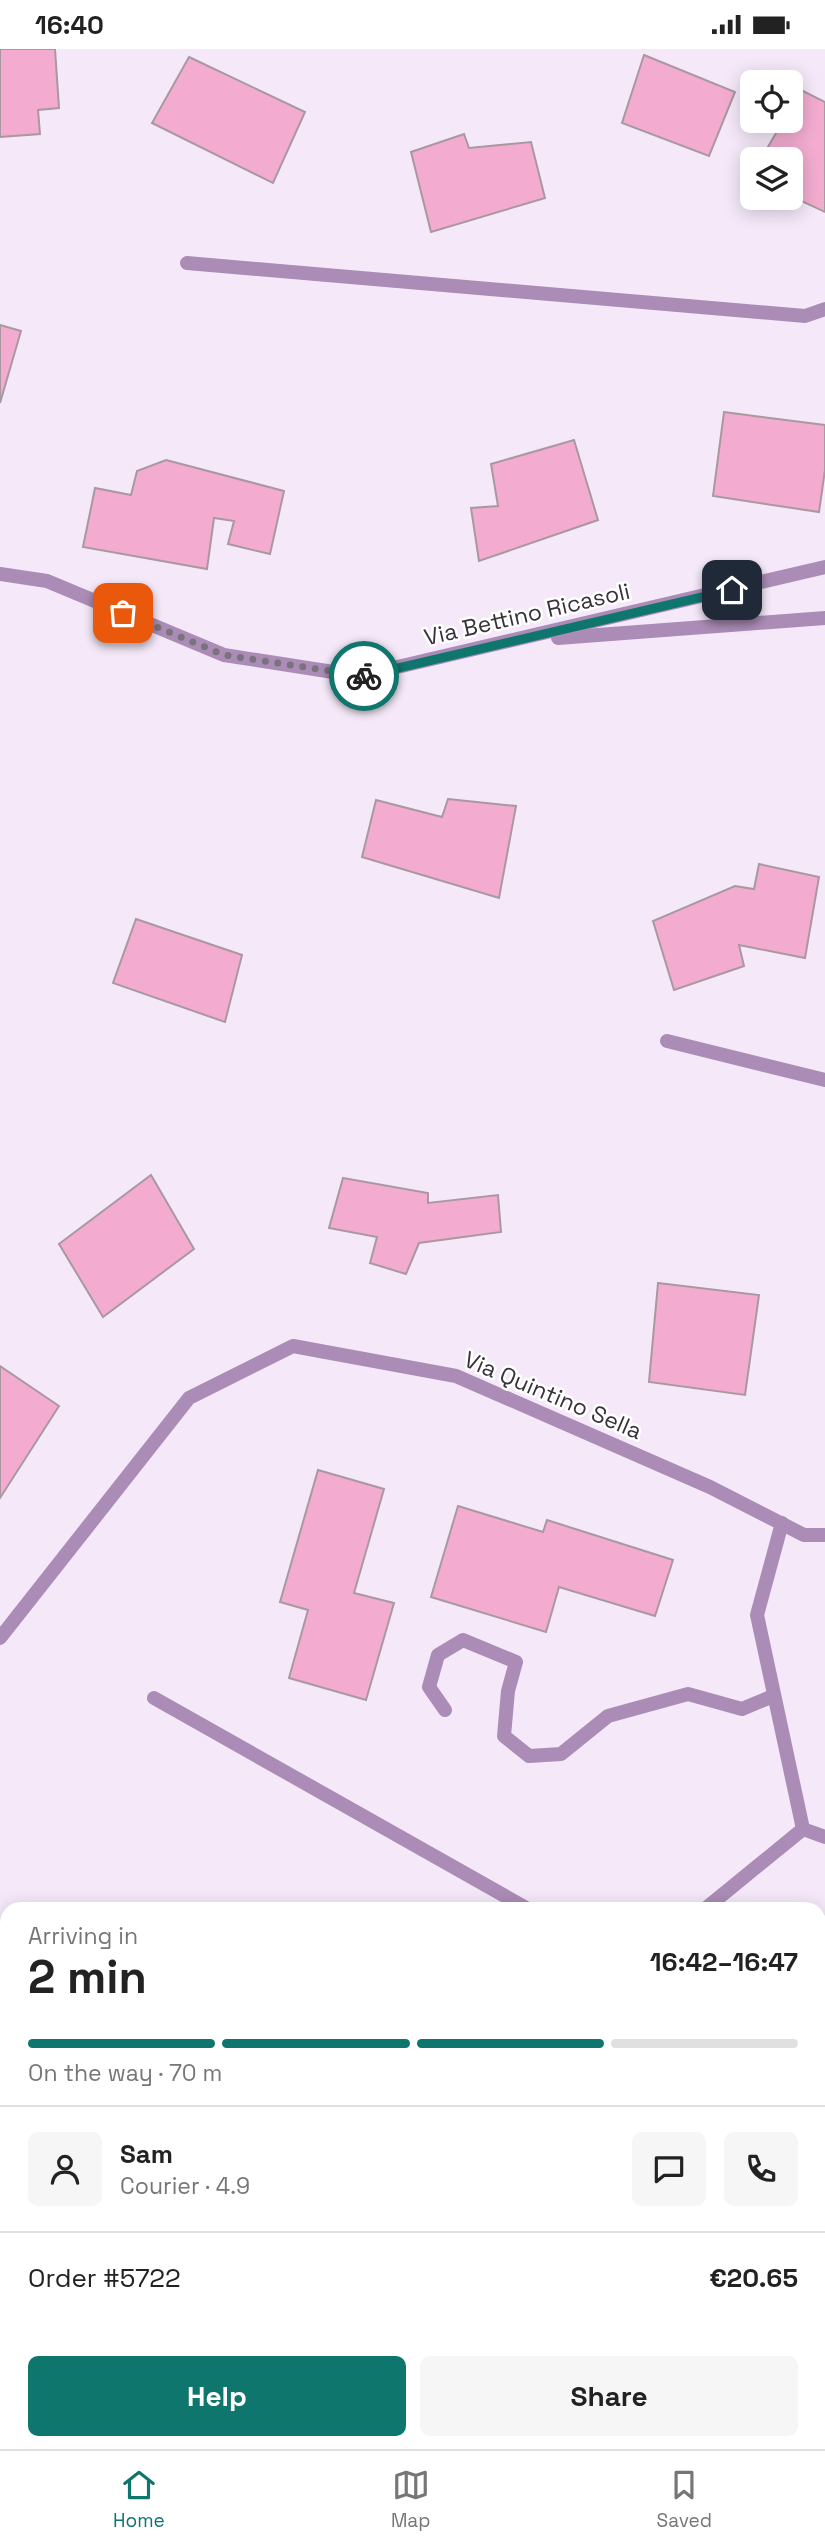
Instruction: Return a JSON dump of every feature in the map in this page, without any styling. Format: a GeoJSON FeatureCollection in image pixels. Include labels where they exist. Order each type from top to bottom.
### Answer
{"type":"FeatureCollection","features":[{"type":"Feature","properties":{"kind":"street"},"geometry":{"type":"LineString","coordinates":[[187,263],[805,316],[825,309]]}},
{"type":"Feature","properties":{"kind":"street","name":"Via Bettino Ricasoli"},"geometry":{"type":"LineString","coordinates":[[0,574],[47,581],[224,655],[359,677],[819,569]]}},
{"type":"Feature","properties":{"kind":"street"},"geometry":{"type":"LineString","coordinates":[[515,641],[825,618]]}},
{"type":"Feature","properties":{"kind":"street"},"geometry":{"type":"LineString","coordinates":[[667,1041],[825,1080]]}},
{"type":"Feature","properties":{"kind":"street","name":"Via Quintino Sella"},"geometry":{"type":"LineString","coordinates":[[1,1634],[189,1398],[293,1346],[456,1376],[710,1487],[804,1535],[825,1535]]}},
{"type":"Feature","properties":{"kind":"street"},"geometry":{"type":"LineString","coordinates":[[782,1523],[757,1615],[803,1829]]}},
{"type":"Feature","properties":{"kind":"street"},"geometry":{"type":"LineString","coordinates":[[445,1710],[429,1687],[438,1655],[463,1640],[516,1662],[508,1691],[504,1736],[530,1756],[561,1754],[608,1716],[688,1694],[742,1709],[773,1696]]}},
{"type":"Feature","properties":{"kind":"street"},"geometry":{"type":"LineString","coordinates":[[154,1698],[516,1902]]}},
{"type":"Feature","properties":{"kind":"street"},"geometry":{"type":"LineString","coordinates":[[803,1829],[825,1837]]}},
{"type":"Feature","properties":{"kind":"street"},"geometry":{"type":"LineString","coordinates":[[714,1902],[803,1829]]}},
{"type":"Feature","properties":{"kind":"building"},"geometry":{"type":"Polygon","coordinates":[[[0,49],[55,49],[59,108],[38,110],[40,134],[0,137],[0,49]]]}},
{"type":"Feature","properties":{"kind":"building"},"geometry":{"type":"Polygon","coordinates":[[[644,55],[735,92],[709,156],[622,123],[644,55]]]}},
{"type":"Feature","properties":{"kind":"building"},"geometry":{"type":"Polygon","coordinates":[[[189,57],[305,112],[273,183],[152,123],[189,57]]]}},
{"type":"Feature","properties":{"kind":"building"},"geometry":{"type":"Polygon","coordinates":[[[803,91],[825,102],[825,212],[803,202],[803,147],[768,147],[776,133],[803,133],[803,91]]]}},
{"type":"Feature","properties":{"kind":"building"},"geometry":{"type":"Polygon","coordinates":[[[464,134],[469,148],[531,142],[545,198],[431,232],[411,152],[464,134]]]}},
{"type":"Feature","properties":{"kind":"building"},"geometry":{"type":"Polygon","coordinates":[[[0,325],[21,331],[0,403],[0,325]]]}},
{"type":"Feature","properties":{"kind":"building"},"geometry":{"type":"Polygon","coordinates":[[[724,412],[825,425],[825,470],[819,512],[713,496],[724,412]]]}},
{"type":"Feature","properties":{"kind":"building"},"geometry":{"type":"Polygon","coordinates":[[[574,440],[598,520],[479,561],[471,508],[498,506],[491,464],[574,440]]]}},
{"type":"Feature","properties":{"kind":"building"},"geometry":{"type":"Polygon","coordinates":[[[166,460],[284,491],[270,554],[228,544],[234,521],[214,518],[207,569],[83,547],[95,488],[131,495],[137,471],[166,460]]]}},
{"type":"Feature","properties":{"kind":"building"},"geometry":{"type":"Polygon","coordinates":[[[448,799],[516,806],[499,898],[362,857],[376,800],[442,817],[448,799]]]}},
{"type":"Feature","properties":{"kind":"building"},"geometry":{"type":"Polygon","coordinates":[[[759,864],[819,877],[805,958],[739,945],[744,966],[674,990],[653,921],[735,886],[754,889],[759,864]]]}},
{"type":"Feature","properties":{"kind":"building"},"geometry":{"type":"Polygon","coordinates":[[[136,919],[242,955],[225,1022],[113,983],[136,919]]]}},
{"type":"Feature","properties":{"kind":"building"},"geometry":{"type":"Polygon","coordinates":[[[151,1175],[194,1249],[103,1317],[59,1244],[151,1175]]]}},
{"type":"Feature","properties":{"kind":"building"},"geometry":{"type":"Polygon","coordinates":[[[343,1178],[428,1193],[428,1203],[498,1195],[501,1232],[419,1243],[406,1274],[370,1263],[377,1237],[329,1228],[343,1178]]]}},
{"type":"Feature","properties":{"kind":"building"},"geometry":{"type":"Polygon","coordinates":[[[658,1283],[759,1295],[745,1395],[649,1382],[658,1283]]]}},
{"type":"Feature","properties":{"kind":"building"},"geometry":{"type":"Polygon","coordinates":[[[0,1366],[59,1406],[0,1498],[0,1366]]]}},
{"type":"Feature","properties":{"kind":"building"},"geometry":{"type":"Polygon","coordinates":[[[318,1470],[384,1489],[354,1593],[394,1603],[366,1700],[289,1678],[308,1610],[280,1602],[318,1470]]]}},
{"type":"Feature","properties":{"kind":"building"},"geometry":{"type":"Polygon","coordinates":[[[458,1506],[543,1532],[547,1520],[673,1560],[655,1616],[559,1587],[546,1632],[431,1597],[458,1506]]]}},
{"type":"Feature","properties":{"kind":"way so far"},"geometry":{"type":"LineString","coordinates":[[123,613],[224,655],[364,676]]}},
{"type":"Feature","properties":{"kind":"route"},"geometry":{"type":"LineString","coordinates":[[364,676],[732,590]]}}]}
